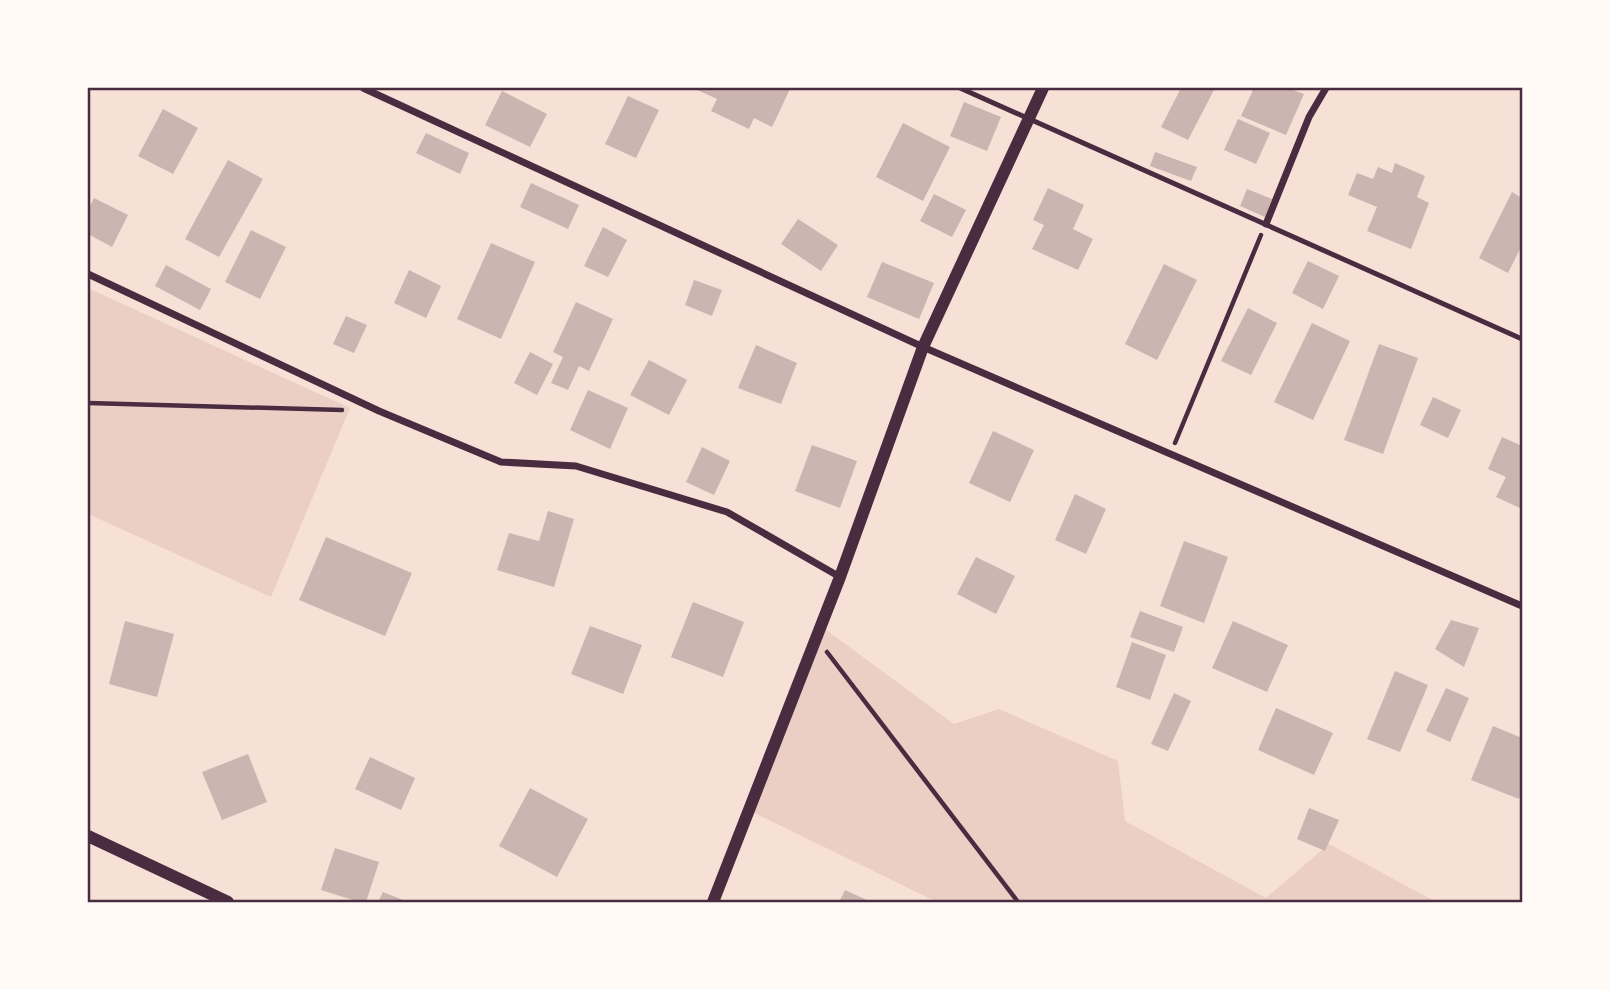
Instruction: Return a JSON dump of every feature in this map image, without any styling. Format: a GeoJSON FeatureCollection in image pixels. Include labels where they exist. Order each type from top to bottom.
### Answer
{"type":"FeatureCollection","features":[{"type":"Feature","properties":{"kind":"street"},"geometry":{"type":"LineString","coordinates":[[363,88],[923,347],[1522,606]]}},
{"type":"Feature","properties":{"kind":"street"},"geometry":{"type":"LineString","coordinates":[[713,902],[840,577],[923,347],[1042,88]]}},
{"type":"Feature","properties":{"kind":"street"},"geometry":{"type":"LineString","coordinates":[[1266,224],[1309,117],[1326,88]]}},
{"type":"Feature","properties":{"kind":"street"},"geometry":{"type":"LineString","coordinates":[[88,274],[379,411],[500,462],[576,466],[727,512],[840,577]]}},
{"type":"Feature","properties":{"kind":"street"},"geometry":{"type":"LineString","coordinates":[[88,836],[228,902]]}},
{"type":"Feature","properties":{"kind":"lane"},"geometry":{"type":"LineString","coordinates":[[960,88],[1522,340]]}},
{"type":"Feature","properties":{"kind":"path"},"geometry":{"type":"LineString","coordinates":[[1170,454],[1266,224]]}},
{"type":"Feature","properties":{"kind":"path"},"geometry":{"type":"LineString","coordinates":[[88,403],[379,411]]}},
{"type":"Feature","properties":{"kind":"path"},"geometry":{"type":"LineString","coordinates":[[816,638],[1018,902]]}},
{"type":"Feature","properties":{"kind":"shaded area"},"geometry":{"type":"Polygon","coordinates":[[[88,288],[350,408],[271,597],[88,514],[88,288]]]}},
{"type":"Feature","properties":{"kind":"shaded area"},"geometry":{"type":"Polygon","coordinates":[[[825,629],[954,724],[999,709],[1118,761],[1125,821],[1266,898],[1329,844],[1436,902],[937,902],[752,812],[825,629]]]}},
{"type":"Feature","properties":{"kind":"building"},"geometry":{"type":"Polygon","coordinates":[[[693,88],[790,89],[772,127],[754,118],[749,129],[711,111],[717,99],[693,88]]]}},
{"type":"Feature","properties":{"kind":"building"},"geometry":{"type":"Polygon","coordinates":[[[1181,88],[1215,88],[1188,140],[1161,127],[1181,88]]]}},
{"type":"Feature","properties":{"kind":"building"},"geometry":{"type":"Polygon","coordinates":[[[1254,88],[1288,88],[1304,94],[1286,135],[1241,116],[1254,88]]]}},
{"type":"Feature","properties":{"kind":"building"},"geometry":{"type":"Polygon","coordinates":[[[502,91],[547,114],[530,147],[485,125],[502,91]]]}},
{"type":"Feature","properties":{"kind":"building"},"geometry":{"type":"Polygon","coordinates":[[[628,96],[659,110],[636,158],[605,144],[628,96]]]}},
{"type":"Feature","properties":{"kind":"building"},"geometry":{"type":"Polygon","coordinates":[[[964,102],[1001,117],[987,151],[950,136],[964,102]]]}},
{"type":"Feature","properties":{"kind":"building"},"geometry":{"type":"Polygon","coordinates":[[[163,109],[198,128],[173,174],[138,156],[163,109]]]}},
{"type":"Feature","properties":{"kind":"building"},"geometry":{"type":"Polygon","coordinates":[[[1238,119],[1270,133],[1256,164],[1224,150],[1238,119]]]}},
{"type":"Feature","properties":{"kind":"building"},"geometry":{"type":"Polygon","coordinates":[[[903,123],[950,147],[923,201],[876,177],[903,123]]]}},
{"type":"Feature","properties":{"kind":"building"},"geometry":{"type":"Polygon","coordinates":[[[426,133],[469,153],[460,174],[416,153],[426,133]]]}},
{"type":"Feature","properties":{"kind":"building"},"geometry":{"type":"Polygon","coordinates":[[[1155,152],[1197,167],[1191,181],[1150,166],[1155,152]]]}},
{"type":"Feature","properties":{"kind":"building"},"geometry":{"type":"Polygon","coordinates":[[[228,160],[263,179],[219,257],[185,239],[228,160]]]}},
{"type":"Feature","properties":{"kind":"building"},"geometry":{"type":"Polygon","coordinates":[[[1395,163],[1425,176],[1417,197],[1429,203],[1411,249],[1367,231],[1377,207],[1348,195],[1357,173],[1373,179],[1378,167],[1392,173],[1395,163]]]}},
{"type":"Feature","properties":{"kind":"building"},"geometry":{"type":"Polygon","coordinates":[[[531,183],[579,205],[568,229],[520,207],[531,183]]]}},
{"type":"Feature","properties":{"kind":"building"},"geometry":{"type":"Polygon","coordinates":[[[1048,188],[1084,205],[1073,229],[1093,239],[1078,270],[1032,249],[1044,225],[1033,220],[1048,188]]]}},
{"type":"Feature","properties":{"kind":"building"},"geometry":{"type":"Polygon","coordinates":[[[1247,189],[1272,199],[1265,217],[1240,206],[1247,189]]]}},
{"type":"Feature","properties":{"kind":"building"},"geometry":{"type":"Polygon","coordinates":[[[1512,192],[1522,198],[1522,245],[1508,273],[1479,258],[1512,192]]]}},
{"type":"Feature","properties":{"kind":"building"},"geometry":{"type":"Polygon","coordinates":[[[934,194],[966,210],[952,237],[920,221],[934,194]]]}},
{"type":"Feature","properties":{"kind":"building"},"geometry":{"type":"Polygon","coordinates":[[[94,198],[128,215],[112,247],[88,234],[88,210],[94,198]]]}},
{"type":"Feature","properties":{"kind":"building"},"geometry":{"type":"Polygon","coordinates":[[[798,219],[838,245],[821,271],[781,244],[798,219]]]}},
{"type":"Feature","properties":{"kind":"building"},"geometry":{"type":"Polygon","coordinates":[[[603,227],[627,240],[608,277],[584,266],[603,227]]]}},
{"type":"Feature","properties":{"kind":"building"},"geometry":{"type":"Polygon","coordinates":[[[251,230],[286,247],[260,299],[225,282],[251,230]]]}},
{"type":"Feature","properties":{"kind":"building"},"geometry":{"type":"Polygon","coordinates":[[[491,243],[535,262],[501,339],[457,319],[491,243]]]}},
{"type":"Feature","properties":{"kind":"building"},"geometry":{"type":"Polygon","coordinates":[[[1308,261],[1339,276],[1323,309],[1292,293],[1308,261]]]}},
{"type":"Feature","properties":{"kind":"building"},"geometry":{"type":"Polygon","coordinates":[[[882,262],[934,283],[919,319],[867,297],[882,262]]]}},
{"type":"Feature","properties":{"kind":"building"},"geometry":{"type":"Polygon","coordinates":[[[1164,264],[1197,280],[1157,360],[1125,344],[1164,264]]]}},
{"type":"Feature","properties":{"kind":"building"},"geometry":{"type":"Polygon","coordinates":[[[166,265],[211,289],[200,310],[155,286],[166,265]]]}},
{"type":"Feature","properties":{"kind":"building"},"geometry":{"type":"Polygon","coordinates":[[[409,270],[441,286],[426,318],[394,303],[409,270]]]}},
{"type":"Feature","properties":{"kind":"building"},"geometry":{"type":"Polygon","coordinates":[[[694,280],[722,290],[712,316],[685,305],[694,280]]]}},
{"type":"Feature","properties":{"kind":"building"},"geometry":{"type":"Polygon","coordinates":[[[576,302],[613,319],[589,371],[579,366],[568,390],[551,383],[563,357],[553,352],[576,302]]]}},
{"type":"Feature","properties":{"kind":"building"},"geometry":{"type":"Polygon","coordinates":[[[1248,308],[1277,323],[1251,375],[1221,361],[1248,308]]]}},
{"type":"Feature","properties":{"kind":"building"},"geometry":{"type":"Polygon","coordinates":[[[346,316],[367,325],[354,353],[333,344],[346,316]]]}},
{"type":"Feature","properties":{"kind":"building"},"geometry":{"type":"Polygon","coordinates":[[[1312,323],[1350,341],[1313,420],[1274,402],[1312,323]]]}},
{"type":"Feature","properties":{"kind":"building"},"geometry":{"type":"Polygon","coordinates":[[[1379,344],[1418,358],[1383,454],[1344,440],[1379,344]]]}},
{"type":"Feature","properties":{"kind":"building"},"geometry":{"type":"Polygon","coordinates":[[[756,345],[797,363],[781,404],[738,388],[756,345]]]}},
{"type":"Feature","properties":{"kind":"building"},"geometry":{"type":"Polygon","coordinates":[[[530,352],[553,364],[537,395],[514,383],[530,352]]]}},
{"type":"Feature","properties":{"kind":"building"},"geometry":{"type":"Polygon","coordinates":[[[649,360],[687,380],[669,415],[630,395],[649,360]]]}},
{"type":"Feature","properties":{"kind":"building"},"geometry":{"type":"Polygon","coordinates":[[[588,390],[628,408],[610,449],[570,430],[588,390]]]}},
{"type":"Feature","properties":{"kind":"building"},"geometry":{"type":"Polygon","coordinates":[[[1433,397],[1461,410],[1448,438],[1420,425],[1433,397]]]}},
{"type":"Feature","properties":{"kind":"building"},"geometry":{"type":"Polygon","coordinates":[[[993,431],[1034,450],[1010,502],[969,483],[993,431]]]}},
{"type":"Feature","properties":{"kind":"building"},"geometry":{"type":"Polygon","coordinates":[[[1502,437],[1522,446],[1522,509],[1496,497],[1506,477],[1488,469],[1502,437]]]}},
{"type":"Feature","properties":{"kind":"building"},"geometry":{"type":"Polygon","coordinates":[[[812,445],[857,461],[840,508],[795,491],[812,445]]]}},
{"type":"Feature","properties":{"kind":"building"},"geometry":{"type":"Polygon","coordinates":[[[702,447],[730,461],[714,495],[686,482],[702,447]]]}},
{"type":"Feature","properties":{"kind":"building"},"geometry":{"type":"Polygon","coordinates":[[[1075,494],[1106,509],[1086,554],[1055,540],[1075,494]]]}},
{"type":"Feature","properties":{"kind":"building"},"geometry":{"type":"Polygon","coordinates":[[[548,511],[574,519],[554,587],[497,570],[509,533],[539,541],[548,511]]]}},
{"type":"Feature","properties":{"kind":"building"},"geometry":{"type":"Polygon","coordinates":[[[326,537],[412,573],[385,636],[299,600],[326,537]]]}},
{"type":"Feature","properties":{"kind":"building"},"geometry":{"type":"Polygon","coordinates":[[[1184,541],[1228,557],[1204,623],[1160,606],[1184,541]]]}},
{"type":"Feature","properties":{"kind":"building"},"geometry":{"type":"Polygon","coordinates":[[[976,557],[1015,576],[996,614],[957,594],[976,557]]]}},
{"type":"Feature","properties":{"kind":"building"},"geometry":{"type":"Polygon","coordinates":[[[693,602],[744,622],[723,677],[671,657],[693,602]]]}},
{"type":"Feature","properties":{"kind":"building"},"geometry":{"type":"Polygon","coordinates":[[[1140,611],[1183,627],[1174,652],[1130,637],[1140,611]]]}},
{"type":"Feature","properties":{"kind":"building"},"geometry":{"type":"Polygon","coordinates":[[[1451,620],[1479,628],[1464,667],[1435,649],[1451,620]]]}},
{"type":"Feature","properties":{"kind":"building"},"geometry":{"type":"Polygon","coordinates":[[[125,621],[174,634],[157,697],[109,684],[125,621]]]}},
{"type":"Feature","properties":{"kind":"building"},"geometry":{"type":"Polygon","coordinates":[[[1233,621],[1288,645],[1267,692],[1212,668],[1233,621]]]}},
{"type":"Feature","properties":{"kind":"building"},"geometry":{"type":"Polygon","coordinates":[[[590,626],[642,645],[623,694],[571,674],[590,626]]]}},
{"type":"Feature","properties":{"kind":"building"},"geometry":{"type":"Polygon","coordinates":[[[1132,642],[1166,655],[1150,700],[1116,687],[1132,642]]]}},
{"type":"Feature","properties":{"kind":"building"},"geometry":{"type":"Polygon","coordinates":[[[1395,671],[1428,685],[1400,752],[1367,739],[1395,671]]]}},
{"type":"Feature","properties":{"kind":"building"},"geometry":{"type":"Polygon","coordinates":[[[1446,688],[1469,698],[1450,742],[1426,731],[1446,688]]]}},
{"type":"Feature","properties":{"kind":"building"},"geometry":{"type":"Polygon","coordinates":[[[1174,693],[1191,701],[1168,751],[1151,744],[1174,693]]]}},
{"type":"Feature","properties":{"kind":"building"},"geometry":{"type":"Polygon","coordinates":[[[1276,708],[1333,733],[1314,775],[1258,750],[1276,708]]]}},
{"type":"Feature","properties":{"kind":"building"},"geometry":{"type":"Polygon","coordinates":[[[1493,726],[1522,738],[1522,789],[1519,799],[1471,780],[1493,726]]]}},
{"type":"Feature","properties":{"kind":"building"},"geometry":{"type":"Polygon","coordinates":[[[248,754],[267,802],[222,820],[202,772],[248,754]]]}},
{"type":"Feature","properties":{"kind":"building"},"geometry":{"type":"Polygon","coordinates":[[[370,757],[415,778],[401,810],[355,789],[370,757]]]}},
{"type":"Feature","properties":{"kind":"building"},"geometry":{"type":"Polygon","coordinates":[[[530,788],[588,819],[557,877],[499,846],[530,788]]]}},
{"type":"Feature","properties":{"kind":"building"},"geometry":{"type":"Polygon","coordinates":[[[1309,808],[1339,820],[1325,851],[1297,839],[1309,808]]]}},
{"type":"Feature","properties":{"kind":"building"},"geometry":{"type":"Polygon","coordinates":[[[335,848],[379,862],[366,902],[321,890],[335,848]]]}},
{"type":"Feature","properties":{"kind":"building"},"geometry":{"type":"Polygon","coordinates":[[[845,890],[871,902],[839,902],[845,890]]]}},
{"type":"Feature","properties":{"kind":"building"},"geometry":{"type":"Polygon","coordinates":[[[383,892],[408,902],[378,902],[383,892]]]}}]}
